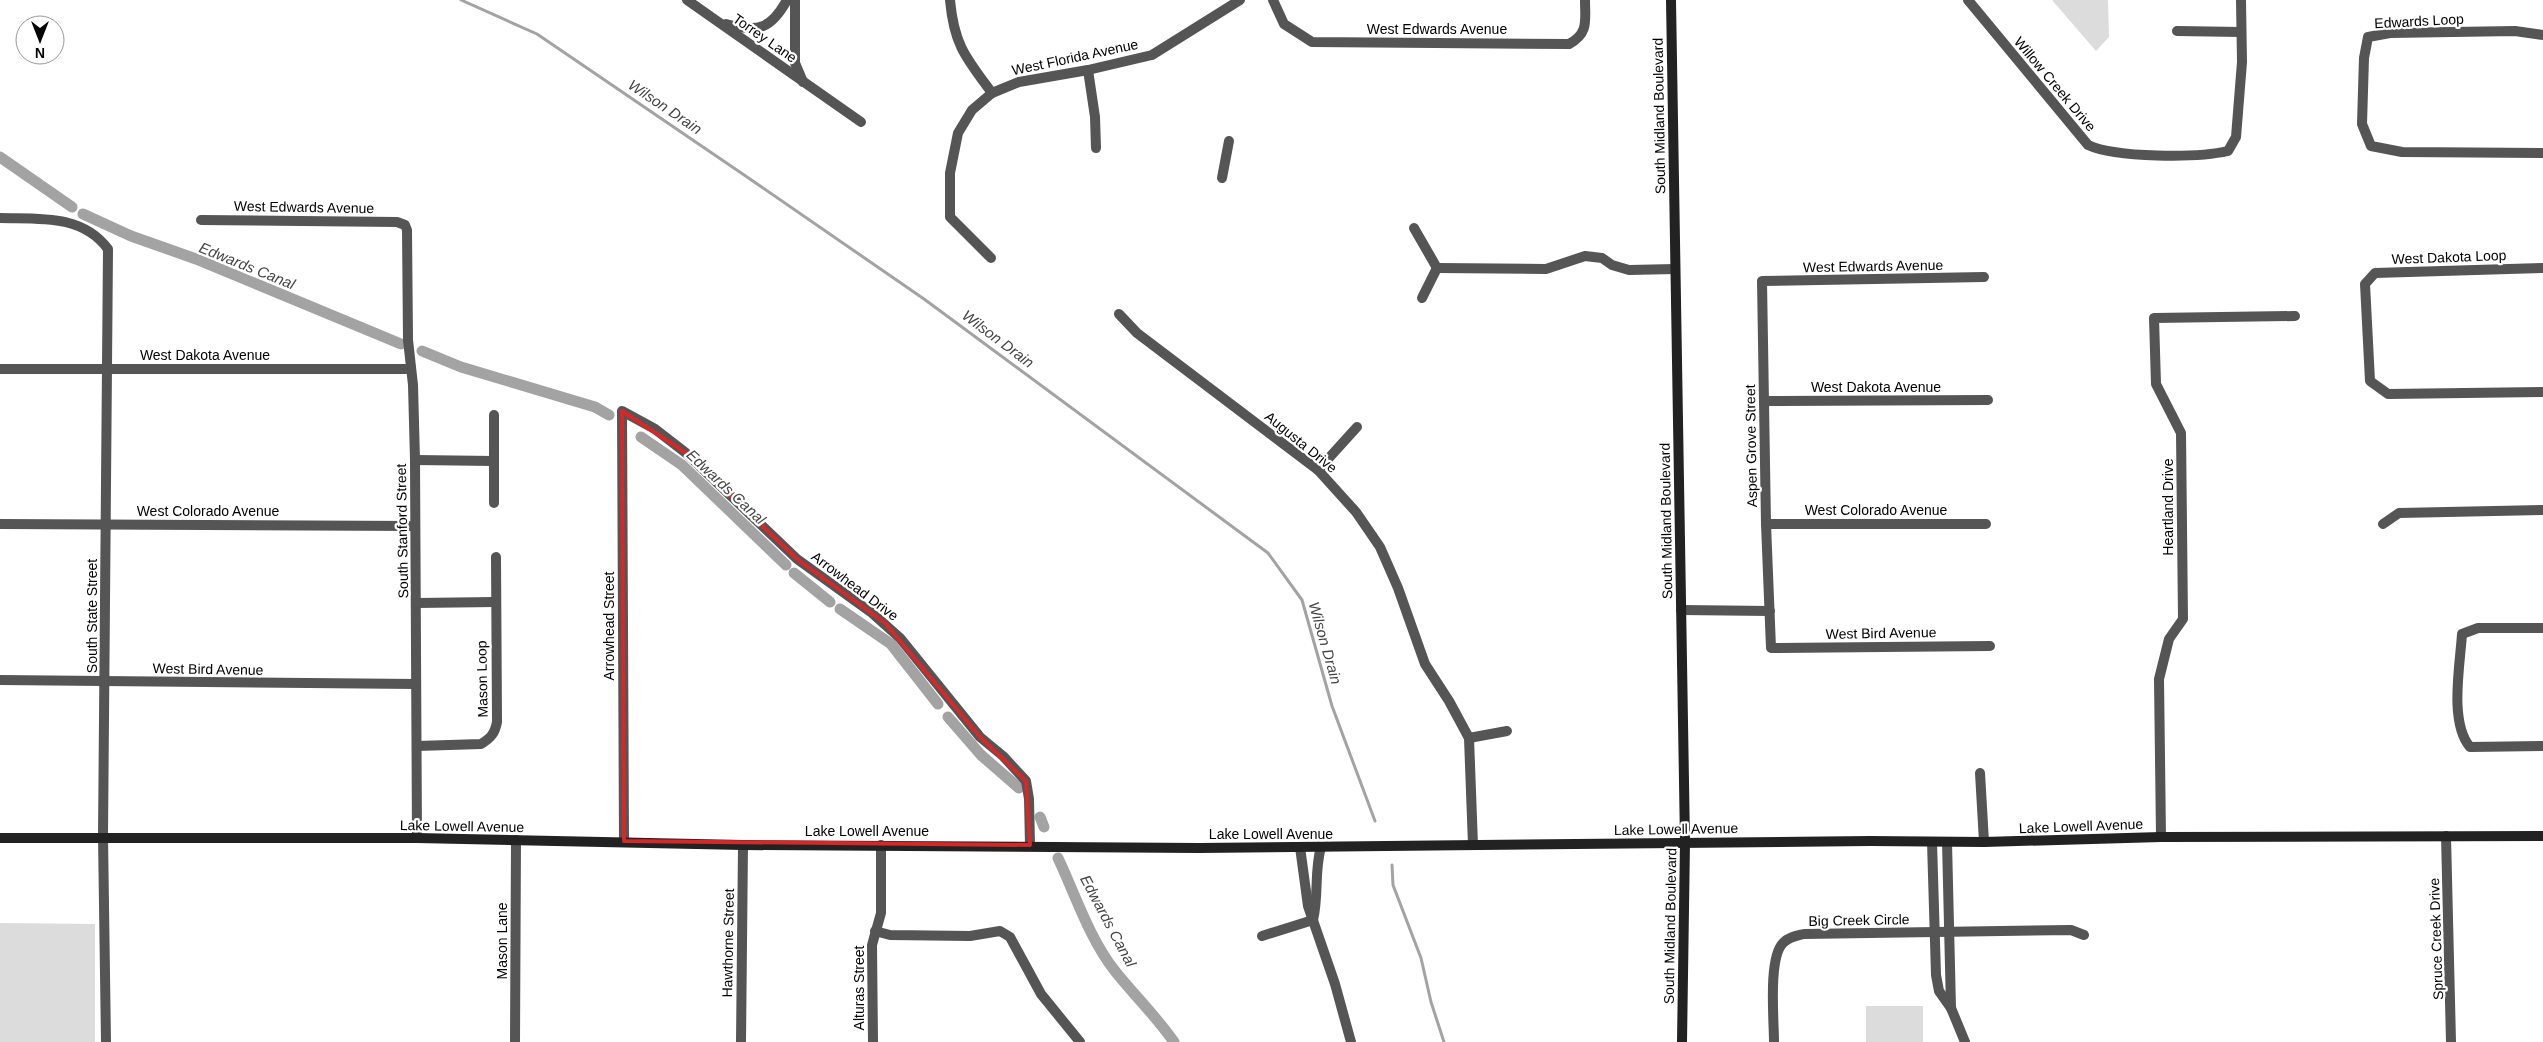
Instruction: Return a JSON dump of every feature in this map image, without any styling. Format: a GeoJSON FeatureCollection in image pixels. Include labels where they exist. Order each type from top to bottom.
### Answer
{"type":"FeatureCollection","features":[{"type":"Feature","properties":{"kind":"main road","name":"South Midland Boulevard"},"geometry":{"type":"LineString","coordinates":[[1671,0],[1684,842],[1682,1042]]}},
{"type":"Feature","properties":{"kind":"main road","name":"Lake Lowell Avenue"},"geometry":{"type":"LineString","coordinates":[[0,838],[103,836],[417,838],[743,845],[1321,847],[1684,842],[1984,842],[2161,837],[2543,836]]}},
{"type":"Feature","properties":{"kind":"street","name":"Torrey Lane"},"geometry":{"type":"LineString","coordinates":[[687,0],[861,122]]}},
{"type":"Feature","properties":{"kind":"street"},"geometry":{"type":"LineString","coordinates":[[718,22],[742,29],[761,29],[779,13],[787,0]]}},
{"type":"Feature","properties":{"kind":"street","name":"Torrey Lane"},"geometry":{"type":"LineString","coordinates":[[795,0],[795,63],[803,82]]}},
{"type":"Feature","properties":{"kind":"street"},"geometry":{"type":"LineString","coordinates":[[950,0],[952,27],[965,57],[992,93]]}},
{"type":"Feature","properties":{"kind":"street","name":"West Florida Avenue"},"geometry":{"type":"LineString","coordinates":[[991,258],[950,217],[950,172],[958,133],[972,110],[992,93],[1019,82],[1088,70],[1152,55],[1240,0]]}},
{"type":"Feature","properties":{"kind":"street","name":"West Edwards Avenue"},"geometry":{"type":"LineString","coordinates":[[1273,0],[1284,24],[1312,42],[1569,44],[1580,38],[1585,28],[1585,0]]}},
{"type":"Feature","properties":{"kind":"street","name":"Willow Creek Drive"},"geometry":{"type":"LineString","coordinates":[[1968,0],[2088,145],[2102,151],[2214,154],[2228,151],[2236,137],[2242,62],[2241,32]]}},
{"type":"Feature","properties":{"kind":"street"},"geometry":{"type":"LineString","coordinates":[[2177,31],[2241,32],[2241,0]]}},
{"type":"Feature","properties":{"kind":"street","name":"Edwards Loop"},"geometry":{"type":"LineString","coordinates":[[2543,35],[2515,31],[2390,34],[2368,37],[2364,58],[2362,124],[2372,146],[2402,152],[2543,153]]}},
{"type":"Feature","properties":{"kind":"street"},"geometry":{"type":"LineString","coordinates":[[1088,70],[1096,117],[1096,148]]}},
{"type":"Feature","properties":{"kind":"street"},"geometry":{"type":"LineString","coordinates":[[1222,178],[1229,140]]}},
{"type":"Feature","properties":{"kind":"street","name":"South State Street"},"geometry":{"type":"LineString","coordinates":[[0,218],[60,219],[76,224],[99,237],[108,249],[103,836],[106,1042]]}},
{"type":"Feature","properties":{"kind":"street","name":"West Edwards Avenue"},"geometry":{"type":"LineString","coordinates":[[201,220],[397,222],[405,225]]}},
{"type":"Feature","properties":{"kind":"street","name":"South Stanford Street"},"geometry":{"type":"LineString","coordinates":[[405,225],[408,340],[415,460],[417,838]]}},
{"type":"Feature","properties":{"kind":"street"},"geometry":{"type":"LineString","coordinates":[[1414,228],[1437,268]]}},
{"type":"Feature","properties":{"kind":"street"},"geometry":{"type":"LineString","coordinates":[[1437,268],[1546,269],[1585,256],[1602,258],[1612,265],[1629,270],[1675,269]]}},
{"type":"Feature","properties":{"kind":"street"},"geometry":{"type":"LineString","coordinates":[[1422,298],[1437,268]]}},
{"type":"Feature","properties":{"kind":"street","name":"West Dakota Loop"},"geometry":{"type":"LineString","coordinates":[[2543,268],[2375,273],[2365,284],[2370,382],[2388,394],[2543,392]]}},
{"type":"Feature","properties":{"kind":"street","name":"West Edwards Avenue"},"geometry":{"type":"LineString","coordinates":[[1762,281],[1984,277]]}},
{"type":"Feature","properties":{"kind":"street","name":"Aspen Grove Street"},"geometry":{"type":"LineString","coordinates":[[1762,281],[1766,524],[1771,648]]}},
{"type":"Feature","properties":{"kind":"street","name":"Augusta Drive"},"geometry":{"type":"LineString","coordinates":[[1119,314],[1137,333],[1318,470],[1356,512],[1380,547],[1398,588],[1425,664],[1449,701],[1469,738],[1472,845]]}},
{"type":"Feature","properties":{"kind":"street","name":"Heartland Drive"},"geometry":{"type":"LineString","coordinates":[[2161,837],[2159,679],[2170,639],[2183,619],[2181,434],[2156,384],[2154,318],[2295,316]]}},
{"type":"Feature","properties":{"kind":"street","name":"West Dakota Avenue"},"geometry":{"type":"LineString","coordinates":[[0,369],[411,369]]}},
{"type":"Feature","properties":{"kind":"street","name":"West Dakota Avenue"},"geometry":{"type":"LineString","coordinates":[[1764,402],[1988,400]]}},
{"type":"Feature","properties":{"kind":"street","name":"Arrowhead Street"},"geometry":{"type":"LineString","coordinates":[[622,411],[624,841]]}},
{"type":"Feature","properties":{"kind":"street","name":"Arrowhead Drive"},"geometry":{"type":"LineString","coordinates":[[622,411],[655,429],[686,453],[797,559],[872,613],[900,638],[980,737],[1003,756],[1026,781],[1029,798],[1030,846]]}},
{"type":"Feature","properties":{"kind":"street"},"geometry":{"type":"LineString","coordinates":[[494,415],[494,503]]}},
{"type":"Feature","properties":{"kind":"street"},"geometry":{"type":"LineString","coordinates":[[1318,470],[1357,427]]}},
{"type":"Feature","properties":{"kind":"street"},"geometry":{"type":"LineString","coordinates":[[415,460],[494,461]]}},
{"type":"Feature","properties":{"kind":"street"},"geometry":{"type":"LineString","coordinates":[[2383,524],[2399,512],[2543,510]]}},
{"type":"Feature","properties":{"kind":"street","name":"West Colorado Avenue"},"geometry":{"type":"LineString","coordinates":[[0,524],[416,526]]}},
{"type":"Feature","properties":{"kind":"street","name":"West Colorado Avenue"},"geometry":{"type":"LineString","coordinates":[[1766,524],[1986,524]]}},
{"type":"Feature","properties":{"kind":"street","name":"Mason Loop"},"geometry":{"type":"LineString","coordinates":[[418,746],[481,744],[495,732],[497,722],[496,557]]}},
{"type":"Feature","properties":{"kind":"street"},"geometry":{"type":"LineString","coordinates":[[417,603],[495,602]]}},
{"type":"Feature","properties":{"kind":"street"},"geometry":{"type":"LineString","coordinates":[[1681,610],[1770,611]]}},
{"type":"Feature","properties":{"kind":"street"},"geometry":{"type":"LineString","coordinates":[[2543,628],[2478,628],[2462,634],[2458,719],[2462,738],[2470,747],[2543,746]]}},
{"type":"Feature","properties":{"kind":"street","name":"West Bird Avenue"},"geometry":{"type":"LineString","coordinates":[[1771,648],[1990,646]]}},
{"type":"Feature","properties":{"kind":"street","name":"West Bird Avenue"},"geometry":{"type":"LineString","coordinates":[[0,680],[416,684]]}},
{"type":"Feature","properties":{"kind":"street"},"geometry":{"type":"LineString","coordinates":[[1469,738],[1507,731]]}},
{"type":"Feature","properties":{"kind":"street"},"geometry":{"type":"LineString","coordinates":[[1980,773],[1984,842]]}},
{"type":"Feature","properties":{"kind":"street","name":"Spruce Creek Drive"},"geometry":{"type":"LineString","coordinates":[[2446,836],[2451,1042]]}},
{"type":"Feature","properties":{"kind":"street","name":"Mason Lane"},"geometry":{"type":"LineString","coordinates":[[515,1042],[516,840]]}},
{"type":"Feature","properties":{"kind":"street"},"geometry":{"type":"LineString","coordinates":[[1932,842],[1939,991],[1950,1008],[1965,1042]]}},
{"type":"Feature","properties":{"kind":"street"},"geometry":{"type":"LineString","coordinates":[[1947,842],[1948,933],[1952,989],[1950,1008]]}},
{"type":"Feature","properties":{"kind":"street","name":"Hawthorne Street"},"geometry":{"type":"LineString","coordinates":[[741,1042],[743,845]]}},
{"type":"Feature","properties":{"kind":"street","name":"Alturas Street"},"geometry":{"type":"LineString","coordinates":[[872,1042],[872,945],[881,913],[881,845]]}},
{"type":"Feature","properties":{"kind":"street"},"geometry":{"type":"LineString","coordinates":[[1300,847],[1308,906],[1335,984],[1351,1042]]}},
{"type":"Feature","properties":{"kind":"street"},"geometry":{"type":"LineString","coordinates":[[1313,920],[1316,907],[1316,870],[1321,847]]}},
{"type":"Feature","properties":{"kind":"street"},"geometry":{"type":"LineString","coordinates":[[1262,936],[1313,920]]}},
{"type":"Feature","properties":{"kind":"street","name":"Big Creek Circle"},"geometry":{"type":"LineString","coordinates":[[1774,1042],[1774,962],[1782,943],[1791,937],[1804,934],[2071,930],[2084,935]]}},
{"type":"Feature","properties":{"kind":"street"},"geometry":{"type":"LineString","coordinates":[[875,932],[890,935],[970,936],[1000,931],[1010,937],[1041,994],[1080,1042]]}},
{"type":"Feature","properties":{"kind":"highlighted area"},"geometry":{"type":"Polygon","coordinates":[[[622,411],[686,453],[797,559],[885,623],[980,737],[1026,781],[1030,845],[624,841],[622,411]]]}},
{"type":"Feature","properties":{"kind":"shaded area"},"geometry":{"type":"Polygon","coordinates":[[[2052,0],[2108,0],[2109,37],[2096,51],[2052,0]]]}},
{"type":"Feature","properties":{"kind":"shaded area"},"geometry":{"type":"Polygon","coordinates":[[[0,923],[95,924],[95,1042],[0,1042],[0,923]]]}},
{"type":"Feature","properties":{"kind":"shaded area"},"geometry":{"type":"Polygon","coordinates":[[[1866,1006],[1923,1006],[1923,1042],[1866,1042],[1866,1006]]]}},
{"type":"Feature","properties":{"kind":"waterway","name":"Wilson Drain"},"geometry":{"type":"LineString","coordinates":[[461,0],[537,34],[750,179],[924,299],[1268,553],[1302,600],[1332,706],[1375,821]]}},
{"type":"Feature","properties":{"kind":"waterway","name":"Edwards Canal"},"geometry":{"type":"LineString","coordinates":[[0,157],[72,207]]}},
{"type":"Feature","properties":{"kind":"waterway","name":"Edwards Canal"},"geometry":{"type":"LineString","coordinates":[[83,214],[131,236],[196,259],[401,344]]}},
{"type":"Feature","properties":{"kind":"waterway","name":"Edwards Canal"},"geometry":{"type":"LineString","coordinates":[[422,351],[461,367],[595,407],[609,415]]}},
{"type":"Feature","properties":{"kind":"waterway","name":"Edwards Canal"},"geometry":{"type":"LineString","coordinates":[[641,437],[682,465],[786,565]]}},
{"type":"Feature","properties":{"kind":"waterway","name":"Edwards Canal"},"geometry":{"type":"LineString","coordinates":[[794,573],[830,602]]}},
{"type":"Feature","properties":{"kind":"waterway","name":"Edwards Canal"},"geometry":{"type":"LineString","coordinates":[[840,609],[891,644],[938,704]]}},
{"type":"Feature","properties":{"kind":"waterway","name":"Edwards Canal"},"geometry":{"type":"LineString","coordinates":[[948,717],[981,755],[1019,788]]}},
{"type":"Feature","properties":{"kind":"waterway","name":"Edwards Canal"},"geometry":{"type":"LineString","coordinates":[[1040,817],[1044,827]]}},
{"type":"Feature","properties":{"kind":"waterway","name":"Edwards Canal"},"geometry":{"type":"LineString","coordinates":[[1058,858],[1090,931],[1106,959],[1174,1042]]}},
{"type":"Feature","properties":{"kind":"waterway","name":"Wilson Drain"},"geometry":{"type":"LineString","coordinates":[[1392,865],[1393,885],[1421,958],[1431,1002],[1444,1042]]}}]}
